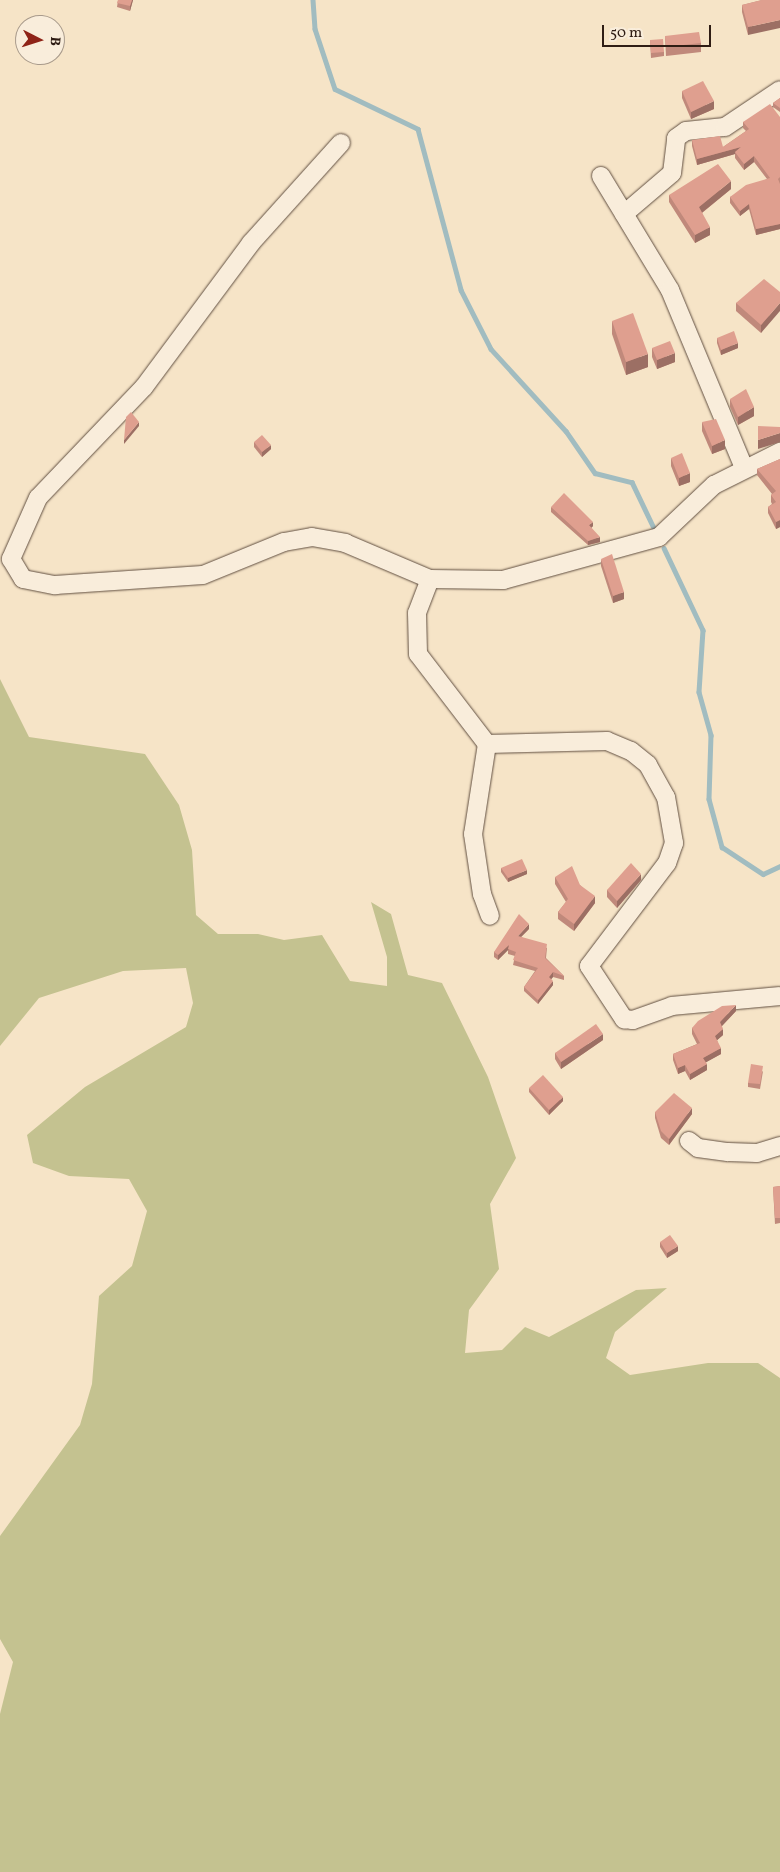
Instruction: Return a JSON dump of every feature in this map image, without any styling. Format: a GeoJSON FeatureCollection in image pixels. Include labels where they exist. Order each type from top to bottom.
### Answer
{"type":"FeatureCollection","features":[{"type":"Feature","properties":{"kind":"street"},"geometry":{"type":"LineString","coordinates":[[624,214],[672,173],[676,138],[686,130],[725,127],[780,90]]}},
{"type":"Feature","properties":{"kind":"street"},"geometry":{"type":"LineString","coordinates":[[341,143],[251,243],[144,387],[38,498],[11,559],[23,579],[55,585],[203,575],[284,542],[312,536],[345,543],[430,579],[503,580],[659,537],[714,486],[744,468],[780,452]]}},
{"type":"Feature","properties":{"kind":"street"},"geometry":{"type":"LineString","coordinates":[[601,176],[670,290],[744,468]]}},
{"type":"Feature","properties":{"kind":"street"},"geometry":{"type":"LineString","coordinates":[[430,579],[417,613],[418,654],[487,744],[473,834],[482,894],[490,916]]}},
{"type":"Feature","properties":{"kind":"street"},"geometry":{"type":"LineString","coordinates":[[487,744],[607,741],[631,751],[648,765],[666,797],[674,843],[668,863],[589,966],[624,1019],[633,1020],[672,1006],[780,996]]}},
{"type":"Feature","properties":{"kind":"street"},"geometry":{"type":"LineString","coordinates":[[689,1141],[698,1148],[728,1152],[756,1153],[780,1146]]}},
{"type":"Feature","properties":{"kind":"shaded area"},"geometry":{"type":"Polygon","coordinates":[[[0,679],[29,737],[145,754],[179,805],[192,850],[196,915],[218,934],[258,934],[284,940],[322,935],[350,981],[387,986],[387,957],[371,902],[391,914],[408,975],[442,983],[488,1077],[516,1158],[490,1204],[499,1269],[469,1310],[465,1353],[502,1350],[525,1327],[549,1337],[636,1290],[667,1288],[615,1332],[606,1358],[630,1375],[708,1363],[758,1363],[780,1378],[780,1872],[0,1872],[0,1714],[13,1662],[0,1639],[0,1536],[80,1425],[92,1384],[99,1296],[132,1266],[147,1211],[129,1179],[69,1176],[33,1163],[27,1135],[85,1087],[186,1027],[193,1003],[186,968],[123,971],[39,998],[0,1046],[0,679]]]}},
{"type":"Feature","properties":{"kind":"building"},"geometry":{"type":"Polygon","coordinates":[[[118,0],[132,0],[130,6],[117,3],[118,0]]]}},
{"type":"Feature","properties":{"kind":"building"},"geometry":{"type":"Polygon","coordinates":[[[762,0],[780,0],[780,20],[748,27],[742,5],[762,0]]]}},
{"type":"Feature","properties":{"kind":"building"},"geometry":{"type":"Polygon","coordinates":[[[699,32],[701,43],[666,47],[665,36],[699,32]]]}},
{"type":"Feature","properties":{"kind":"building"},"geometry":{"type":"Polygon","coordinates":[[[663,39],[664,52],[651,53],[650,40],[663,39]]]}},
{"type":"Feature","properties":{"kind":"building"},"geometry":{"type":"Polygon","coordinates":[[[703,81],[714,101],[691,112],[682,91],[703,81]]]}},
{"type":"Feature","properties":{"kind":"building"},"geometry":{"type":"Polygon","coordinates":[[[780,98],[780,108],[773,103],[780,98]]]}},
{"type":"Feature","properties":{"kind":"building"},"geometry":{"type":"Polygon","coordinates":[[[770,104],[780,117],[780,177],[778,179],[780,184],[780,224],[756,229],[749,204],[740,211],[730,197],[746,185],[770,178],[754,156],[744,164],[735,152],[741,147],[697,159],[692,140],[720,136],[723,147],[749,129],[743,122],[770,104]]]}},
{"type":"Feature","properties":{"kind":"building"},"geometry":{"type":"Polygon","coordinates":[[[718,164],[731,181],[699,207],[710,227],[695,235],[669,195],[718,164]]]}},
{"type":"Feature","properties":{"kind":"building"},"geometry":{"type":"Polygon","coordinates":[[[764,279],[780,292],[780,303],[761,325],[736,303],[764,279]]]}},
{"type":"Feature","properties":{"kind":"building"},"geometry":{"type":"Polygon","coordinates":[[[633,313],[648,354],[626,362],[612,321],[633,313]]]}},
{"type":"Feature","properties":{"kind":"building"},"geometry":{"type":"Polygon","coordinates":[[[734,331],[738,343],[721,350],[717,338],[734,331]]]}},
{"type":"Feature","properties":{"kind":"building"},"geometry":{"type":"Polygon","coordinates":[[[670,341],[675,353],[657,360],[652,348],[670,341]]]}},
{"type":"Feature","properties":{"kind":"building"},"geometry":{"type":"Polygon","coordinates":[[[746,389],[754,407],[738,417],[730,399],[746,389]]]}},
{"type":"Feature","properties":{"kind":"building"},"geometry":{"type":"Polygon","coordinates":[[[131,412],[139,422],[124,440],[126,417],[131,412]]]}},
{"type":"Feature","properties":{"kind":"building"},"geometry":{"type":"Polygon","coordinates":[[[716,419],[725,440],[712,446],[702,422],[716,419]]]}},
{"type":"Feature","properties":{"kind":"building"},"geometry":{"type":"Polygon","coordinates":[[[758,426],[780,427],[780,433],[758,440],[758,426]]]}},
{"type":"Feature","properties":{"kind":"building"},"geometry":{"type":"Polygon","coordinates":[[[262,435],[271,445],[262,452],[254,442],[262,435]]]}},
{"type":"Feature","properties":{"kind":"building"},"geometry":{"type":"Polygon","coordinates":[[[682,453],[690,473],[679,478],[671,458],[682,453]]]}},
{"type":"Feature","properties":{"kind":"building"},"geometry":{"type":"Polygon","coordinates":[[[780,459],[780,520],[776,522],[768,507],[776,502],[771,495],[776,491],[757,469],[780,459]]]}},
{"type":"Feature","properties":{"kind":"building"},"geometry":{"type":"Polygon","coordinates":[[[564,493],[593,522],[589,525],[600,537],[588,541],[551,507],[564,493]]]}},
{"type":"Feature","properties":{"kind":"building"},"geometry":{"type":"Polygon","coordinates":[[[612,554],[624,592],[613,596],[601,559],[612,554]]]}},
{"type":"Feature","properties":{"kind":"building"},"geometry":{"type":"Polygon","coordinates":[[[522,859],[527,870],[508,878],[501,868],[522,859]]]}},
{"type":"Feature","properties":{"kind":"building"},"geometry":{"type":"Polygon","coordinates":[[[631,863],[641,874],[617,901],[607,890],[631,863]]]}},
{"type":"Feature","properties":{"kind":"building"},"geometry":{"type":"Polygon","coordinates":[[[572,866],[580,885],[595,896],[574,924],[558,912],[568,899],[555,877],[572,866]]]}},
{"type":"Feature","properties":{"kind":"building"},"geometry":{"type":"Polygon","coordinates":[[[519,914],[529,924],[518,936],[547,944],[545,958],[564,976],[553,972],[549,977],[553,981],[538,1000],[524,987],[538,968],[513,960],[516,952],[508,949],[509,945],[498,955],[494,952],[519,914]]]}},
{"type":"Feature","properties":{"kind":"building"},"geometry":{"type":"Polygon","coordinates":[[[736,1005],[720,1022],[723,1029],[715,1036],[721,1048],[703,1058],[707,1064],[690,1074],[685,1065],[678,1068],[673,1054],[700,1043],[692,1028],[698,1021],[722,1006],[736,1005]]]}},
{"type":"Feature","properties":{"kind":"building"},"geometry":{"type":"Polygon","coordinates":[[[596,1024],[603,1034],[561,1062],[555,1053],[596,1024]]]}},
{"type":"Feature","properties":{"kind":"building"},"geometry":{"type":"Polygon","coordinates":[[[751,1064],[763,1066],[760,1084],[748,1083],[751,1064]]]}},
{"type":"Feature","properties":{"kind":"building"},"geometry":{"type":"Polygon","coordinates":[[[543,1075],[563,1097],[549,1110],[529,1088],[543,1075]]]}},
{"type":"Feature","properties":{"kind":"building"},"geometry":{"type":"Polygon","coordinates":[[[674,1093],[692,1108],[669,1139],[661,1131],[655,1112],[674,1093]]]}},
{"type":"Feature","properties":{"kind":"building"},"geometry":{"type":"Polygon","coordinates":[[[780,1186],[780,1218],[775,1218],[773,1187],[780,1186]]]}},
{"type":"Feature","properties":{"kind":"building"},"geometry":{"type":"Polygon","coordinates":[[[670,1235],[678,1246],[667,1253],[660,1242],[670,1235]]]}},
{"type":"Feature","properties":{"kind":"waterway"},"geometry":{"type":"LineString","coordinates":[[313,0],[315,29],[335,89],[418,129],[461,290],[491,349],[566,431],[595,473],[632,482],[653,526]]}},
{"type":"Feature","properties":{"kind":"waterway"},"geometry":{"type":"LineString","coordinates":[[664,548],[703,630],[699,692],[711,735],[709,799],[722,847],[763,874],[780,866]]}}]}
